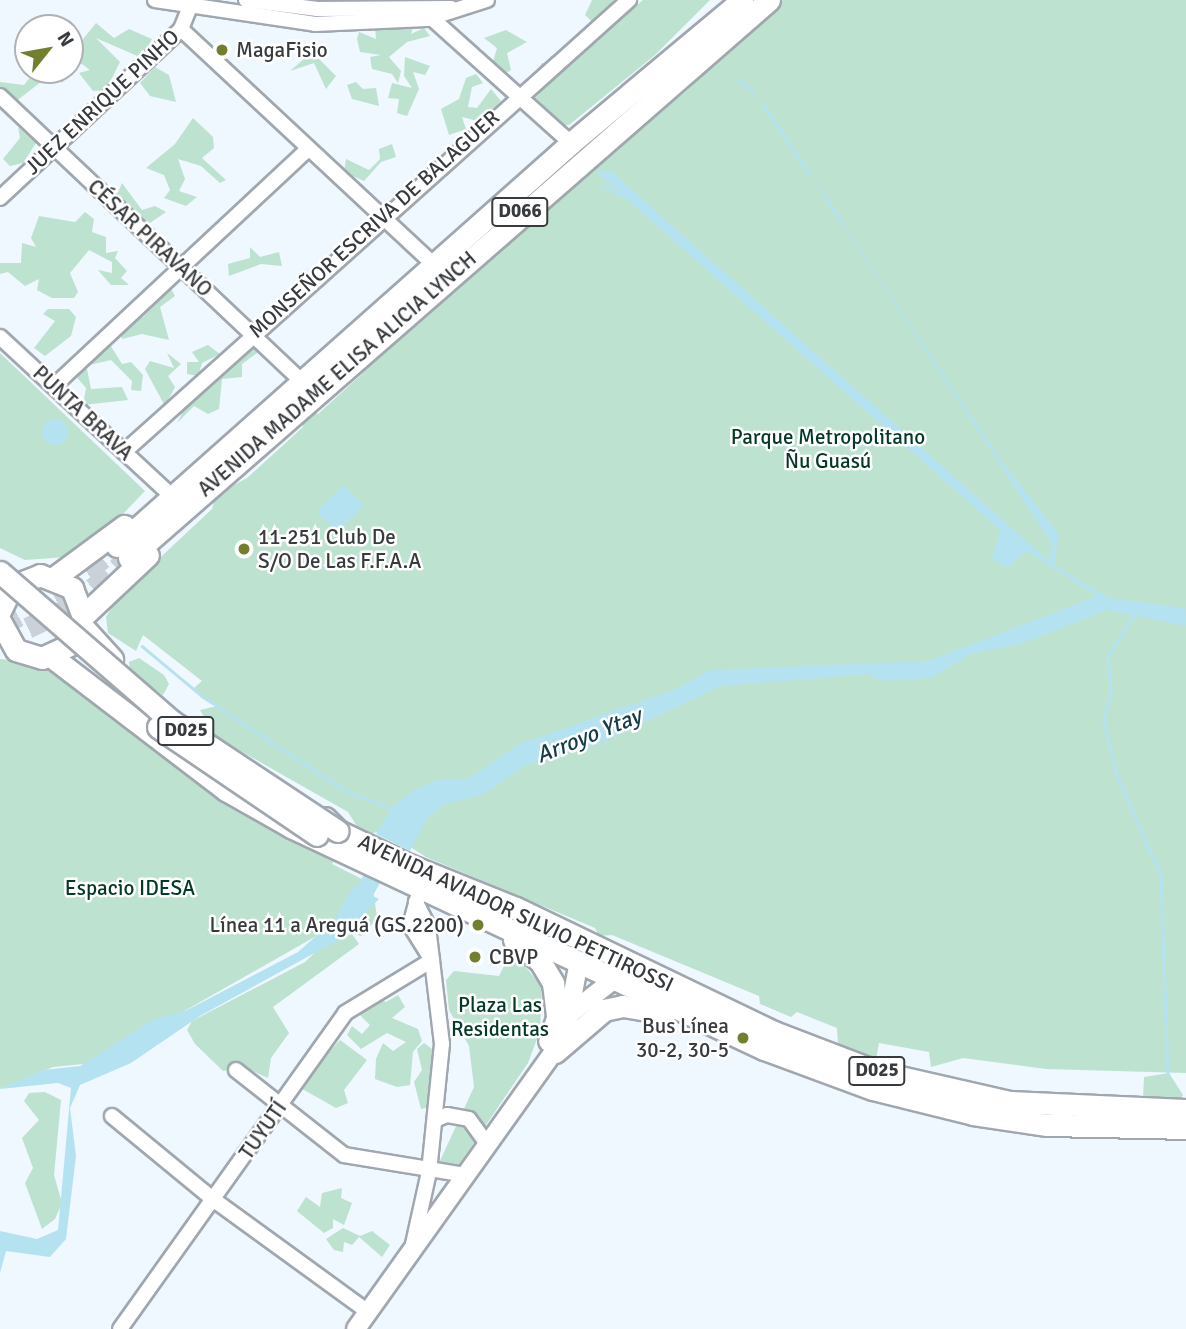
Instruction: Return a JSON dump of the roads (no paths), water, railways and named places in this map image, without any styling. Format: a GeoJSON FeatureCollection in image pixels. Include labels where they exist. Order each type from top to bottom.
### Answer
{"type":"FeatureCollection","features":[{"type":"Feature","properties":{"kind":"highway","name":"AVENIDA MADAME ELISA ALICIA LYNCH"},"geometry":{"type":"LineString","coordinates":[[307,386],[769,0]]}},
{"type":"Feature","properties":{"kind":"highway","name":"AVENIDA MADAME ELISA ALICIA LYNCH"},"geometry":{"type":"LineString","coordinates":[[123,552],[307,386],[434,265],[734,3]]}},
{"type":"Feature","properties":{"kind":"highway"},"geometry":{"type":"LineString","coordinates":[[676,79],[687,61],[735,22],[734,3]]}},
{"type":"Feature","properties":{"kind":"highway"},"geometry":{"type":"LineString","coordinates":[[0,609],[12,586],[85,560],[283,387],[307,386],[305,411],[107,593],[83,621],[74,643],[52,657]]}},
{"type":"Feature","properties":{"kind":"highway"},"geometry":{"type":"LineString","coordinates":[[0,562],[44,576],[78,596],[83,621],[105,653],[341,841]]}},
{"type":"Feature","properties":{"kind":"highway","name":"AVENIDA AVIADOR SILVIO PETTIROSSI"},"geometry":{"type":"LineString","coordinates":[[0,572],[170,720],[341,841]]}},
{"type":"Feature","properties":{"kind":"highway","name":"AVENIDA AVIADOR SILVIO PETTIROSSI"},"geometry":{"type":"LineString","coordinates":[[0,591],[162,731],[412,884],[489,909],[774,1032],[941,1089],[1074,1109],[1186,1110]]}},
{"type":"Feature","properties":{"kind":"highway"},"geometry":{"type":"LineString","coordinates":[[105,653],[94,620],[107,593]]}},
{"type":"Feature","properties":{"kind":"highway"},"geometry":{"type":"LineString","coordinates":[[0,621],[6,639],[23,654]]}},
{"type":"Feature","properties":{"kind":"highway"},"geometry":{"type":"LineString","coordinates":[[0,656],[23,654],[52,657],[226,790],[341,841]]}},
{"type":"Feature","properties":{"kind":"highway"},"geometry":{"type":"LineString","coordinates":[[489,909],[547,971],[558,1007],[549,1052]]}},
{"type":"Feature","properties":{"kind":"highway","name":"AVENIDA AVIADOR SILVIO PETTIROSSI"},"geometry":{"type":"LineString","coordinates":[[489,909],[579,961],[710,1026],[863,1085],[973,1114],[1047,1125],[1186,1128]]}},
{"type":"Feature","properties":{"kind":"highway"},"geometry":{"type":"LineString","coordinates":[[615,978],[643,978],[774,1032]]}},
{"type":"Feature","properties":{"kind":"highway"},"geometry":{"type":"LineString","coordinates":[[549,1052],[593,1015],[623,1006],[710,1026]]}},
{"type":"Feature","properties":{"kind":"main road"},"geometry":{"type":"LineString","coordinates":[[356,1329],[466,1175],[549,1052],[573,1010],[579,961]]}},
{"type":"Feature","properties":{"kind":"main road"},"geometry":{"type":"LineString","coordinates":[[573,1010],[615,978]]}},
{"type":"Feature","properties":{"kind":"street"},"geometry":{"type":"LineString","coordinates":[[155,0],[231,6],[316,24],[427,12],[451,4],[487,0]]}},
{"type":"Feature","properties":{"kind":"street"},"geometry":{"type":"LineString","coordinates":[[246,0],[317,9],[427,12],[515,96],[571,143]]}},
{"type":"Feature","properties":{"kind":"street","name":"MONSEÑOR ESCRIVA DE BALAGUER"},"geometry":{"type":"LineString","coordinates":[[124,452],[515,96],[629,0]]}},
{"type":"Feature","properties":{"kind":"street","name":"JUEZ ENRIQUE PINHO"},"geometry":{"type":"LineString","coordinates":[[0,198],[181,29],[192,3]]}},
{"type":"Feature","properties":{"kind":"street"},"geometry":{"type":"LineString","coordinates":[[181,29],[434,265]]}},
{"type":"Feature","properties":{"kind":"street","name":"CÉSAR PIRAVANO"},"geometry":{"type":"LineString","coordinates":[[0,96],[307,386]]}},
{"type":"Feature","properties":{"kind":"street"},"geometry":{"type":"LineString","coordinates":[[55,385],[308,149]]}},
{"type":"Feature","properties":{"kind":"street","name":"PUNTA BRAVA"},"geometry":{"type":"LineString","coordinates":[[0,337],[55,385],[165,490]]}},
{"type":"Feature","properties":{"kind":"street"},"geometry":{"type":"LineString","coordinates":[[411,1252],[429,1172],[442,1015],[432,960],[410,925],[412,884]]}},
{"type":"Feature","properties":{"kind":"street","name":"TUYUTÍ"},"geometry":{"type":"LineString","coordinates":[[120,1329],[345,1013],[432,960]]}},
{"type":"Feature","properties":{"kind":"street"},"geometry":{"type":"LineString","coordinates":[[236,1070],[344,1155],[429,1172],[466,1175]]}},
{"type":"Feature","properties":{"kind":"street"},"geometry":{"type":"LineString","coordinates":[[112,1116],[214,1200],[368,1312]]}},
{"type":"Feature","properties":{"kind":"street"},"geometry":{"type":"LineString","coordinates":[[435,1120],[469,1119],[487,1144]]}},
{"type":"Feature","properties":{"kind":"water"},"geometry":{"type":"Polygon","coordinates":[[[754,90],[1002,462],[1059,534],[1054,565],[1109,598],[1185,608],[1186,626],[1107,610],[1021,644],[971,654],[931,678],[881,681],[869,674],[721,686],[599,744],[526,765],[484,794],[445,804],[427,819],[410,851],[376,834],[394,805],[414,790],[438,780],[466,780],[519,744],[676,689],[710,670],[928,661],[1097,596],[1027,551],[1007,568],[992,559],[1000,530],[595,171],[612,172],[1049,561],[1053,545],[754,90]]]}},
{"type":"Feature","properties":{"kind":"water"},"geometry":{"type":"Polygon","coordinates":[[[55,419],[64,423],[68,432],[64,441],[55,445],[46,441],[42,432],[46,423],[55,419]]]}},
{"type":"Feature","properties":{"kind":"water"},"geometry":{"type":"Polygon","coordinates":[[[343,485],[364,505],[338,532],[317,512],[343,485]]]}},
{"type":"Feature","properties":{"kind":"water"},"geometry":{"type":"Polygon","coordinates":[[[353,886],[379,899],[340,939],[200,1016],[131,1063],[80,1085],[70,1108],[76,1156],[66,1239],[50,1257],[6,1251],[0,1273],[0,1231],[37,1239],[58,1230],[71,1088],[58,1083],[0,1089],[43,1070],[80,1066],[154,1019],[187,1010],[298,952],[334,920],[353,886]]]}},
{"type":"Feature","properties":{"kind":"waterway"},"geometry":{"type":"LineString","coordinates":[[738,79],[754,93]]}},
{"type":"Feature","properties":{"kind":"waterway"},"geometry":{"type":"LineString","coordinates":[[763,104],[810,174]]}},
{"type":"Feature","properties":{"kind":"waterway"},"geometry":{"type":"LineString","coordinates":[[601,185],[620,195]]}},
{"type":"Feature","properties":{"kind":"waterway"},"geometry":{"type":"LineString","coordinates":[[823,194],[841,220]]}},
{"type":"Feature","properties":{"kind":"waterway"},"geometry":{"type":"LineString","coordinates":[[740,291],[779,326]]}},
{"type":"Feature","properties":{"kind":"waterway"},"geometry":{"type":"LineString","coordinates":[[1135,614],[1108,656],[1111,692],[1104,721],[1117,775],[1161,875],[1168,1076]]}},
{"type":"Feature","properties":{"kind":"waterway"},"geometry":{"type":"LineString","coordinates":[[142,646],[202,696],[346,791],[394,809]]}},
{"type":"Feature","properties":{"kind":"waterway","name":"Arroyo Ytay"},"geometry":{"type":"LineString","coordinates":[[354,911],[384,857]]}},
{"type":"Feature","properties":{"kind":"tunnel"},"geometry":{"type":"LineString","coordinates":[[0,626],[63,592],[117,546]]}},
{"type":"Feature","properties":{"kind":"tunnel"},"geometry":{"type":"LineString","coordinates":[[0,641],[69,608],[129,558]]}},
{"type":"Feature","properties":{"kind":"place","name":"MagaFisio"},"geometry":{"type":"Point","coordinates":[222,50]}},
{"type":"Feature","properties":{"kind":"place","name":"11-251 Club De S/O De Las F.F.A.A"},"geometry":{"type":"Point","coordinates":[244,549]}},
{"type":"Feature","properties":{"kind":"place","name":"Línea 11 a Areguá (GS.2200)"},"geometry":{"type":"Point","coordinates":[478,925]}},
{"type":"Feature","properties":{"kind":"place","name":"CBVP"},"geometry":{"type":"Point","coordinates":[475,957]}},
{"type":"Feature","properties":{"kind":"place","name":"Bus Línea 30-2, 30-5"},"geometry":{"type":"Point","coordinates":[743,1038]}},
{"type":"Feature","properties":{"kind":"park label","name":"Parque Metropolitano Ñu Guasú"},"geometry":{"type":"Point","coordinates":[828,449]}},
{"type":"Feature","properties":{"kind":"park label","name":"Espacio IDESA"},"geometry":{"type":"Point","coordinates":[130,888]}},
{"type":"Feature","properties":{"kind":"park label","name":"Plaza Las Residentas"},"geometry":{"type":"Point","coordinates":[500,1017]}}]}
